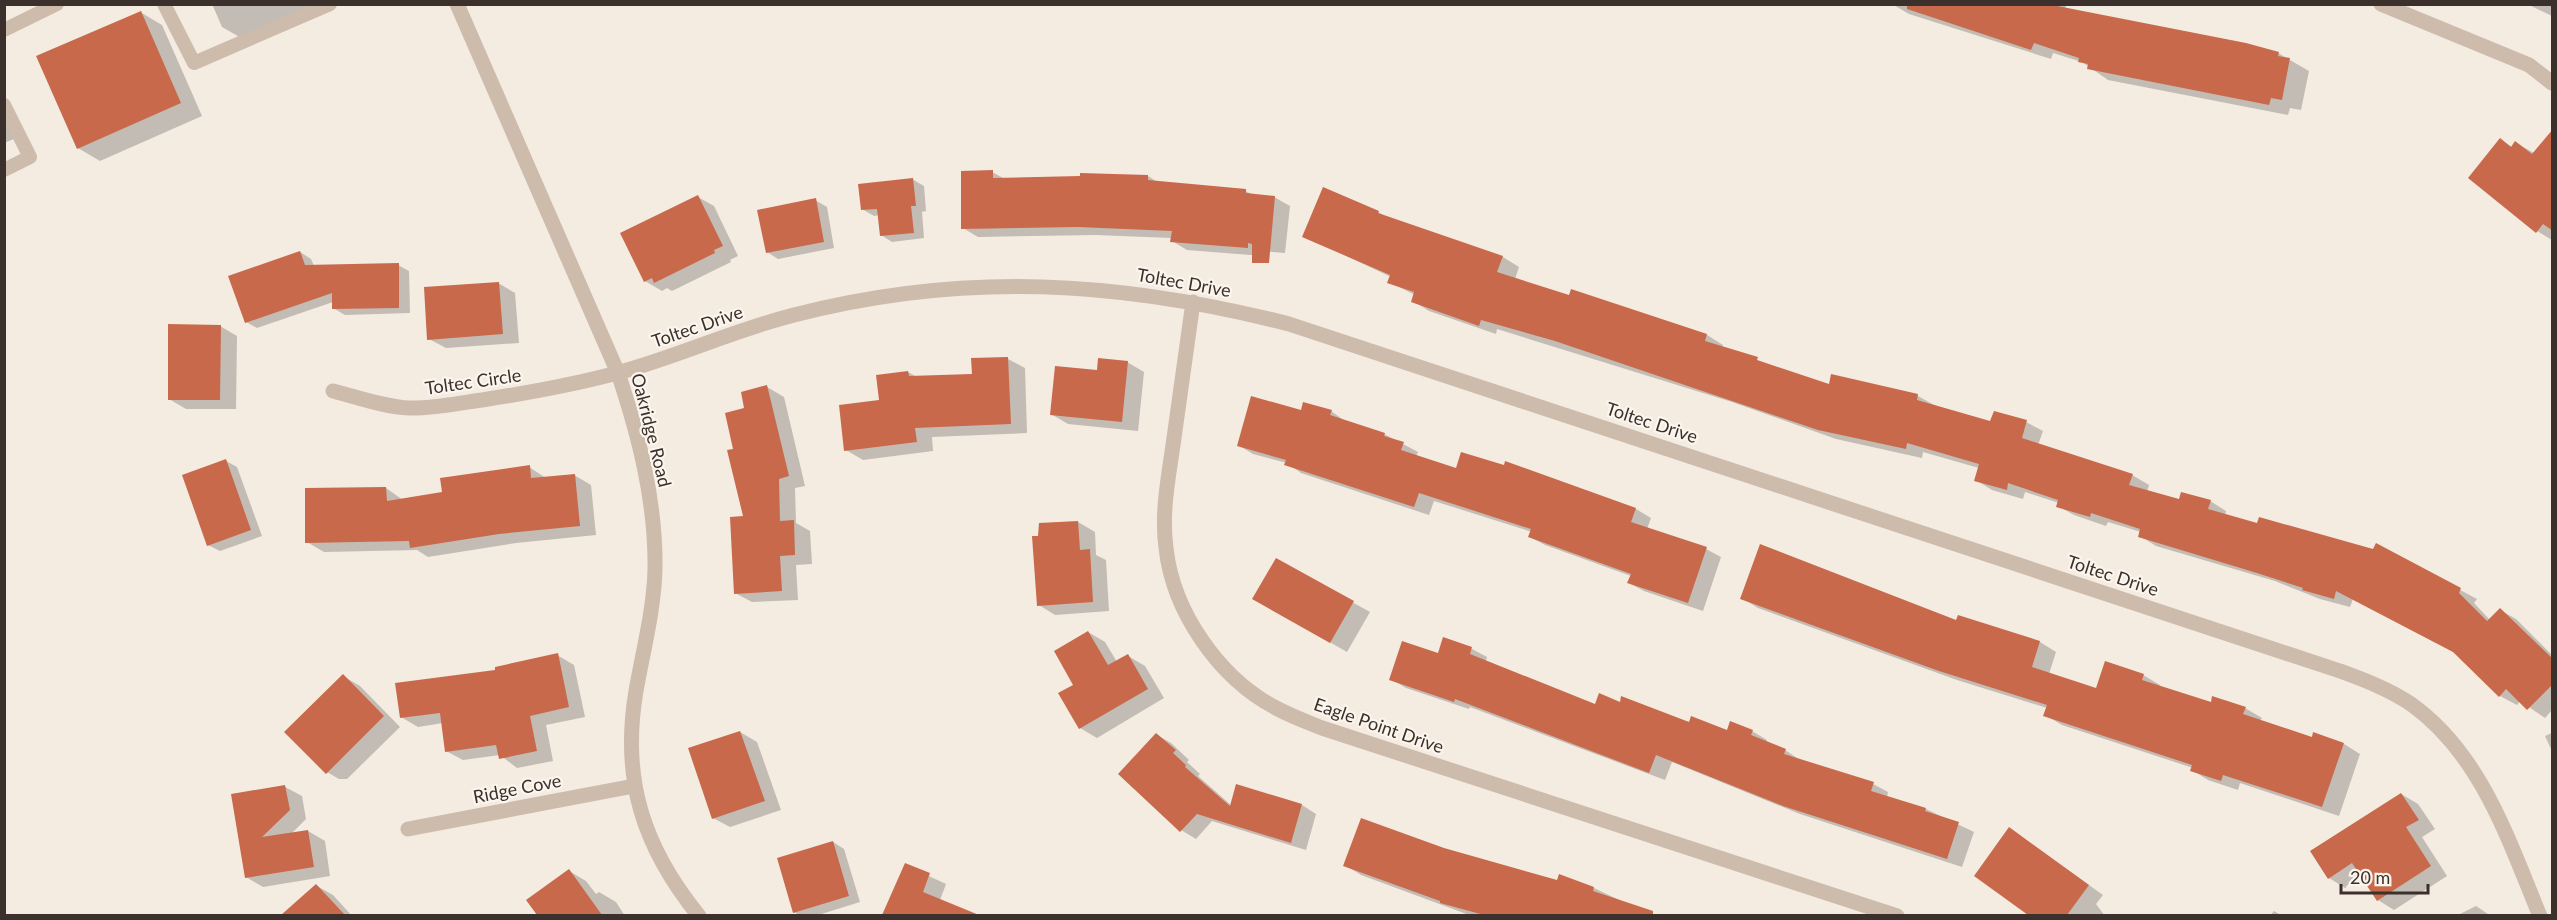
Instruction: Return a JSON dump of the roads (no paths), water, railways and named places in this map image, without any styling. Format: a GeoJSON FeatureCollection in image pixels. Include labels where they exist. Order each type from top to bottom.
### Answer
{"type":"FeatureCollection","features":[{"type":"Feature","properties":{"kind":"street","name":"Oakridge Road"},"geometry":{"type":"LineString","coordinates":[[457,4],[618,373],[633,418],[650,491],[655,570],[631,736],[634,786],[641,818],[654,847],[680,893],[699,915]]}},
{"type":"Feature","properties":{"kind":"street"},"geometry":{"type":"LineString","coordinates":[[2382,4],[2529,65],[2553,83]]}},
{"type":"Feature","properties":{"kind":"street","name":"Toltec Drive"},"geometry":{"type":"LineString","coordinates":[[618,373],[795,314],[860,300],[947,289],[1068,286],[1149,294],[1235,310],[1311,332],[2295,656],[2383,688],[2417,710],[2439,728],[2462,753],[2490,799],[2541,915]]}},
{"type":"Feature","properties":{"kind":"street","name":"Eagle Point Drive"},"geometry":{"type":"LineString","coordinates":[[1193,302],[1164,511],[1166,550],[1176,588],[1190,621],[1215,657],[1245,686],[1275,708],[1322,728],[1897,915]]}},
{"type":"Feature","properties":{"kind":"street","name":"Toltec Circle"},"geometry":{"type":"LineString","coordinates":[[333,391],[391,406],[433,407],[529,393],[618,373]]}},
{"type":"Feature","properties":{"kind":"street","name":"Ridge Cove"},"geometry":{"type":"LineString","coordinates":[[408,829],[634,786]]}},
{"type":"Feature","properties":{"kind":"lane"},"geometry":{"type":"LineString","coordinates":[[4,30],[57,4]]}},
{"type":"Feature","properties":{"kind":"lane"},"geometry":{"type":"LineString","coordinates":[[164,4],[194,63],[330,4]]}},
{"type":"Feature","properties":{"kind":"lane"},"geometry":{"type":"LineString","coordinates":[[4,105],[30,157],[4,170]]}}]}
